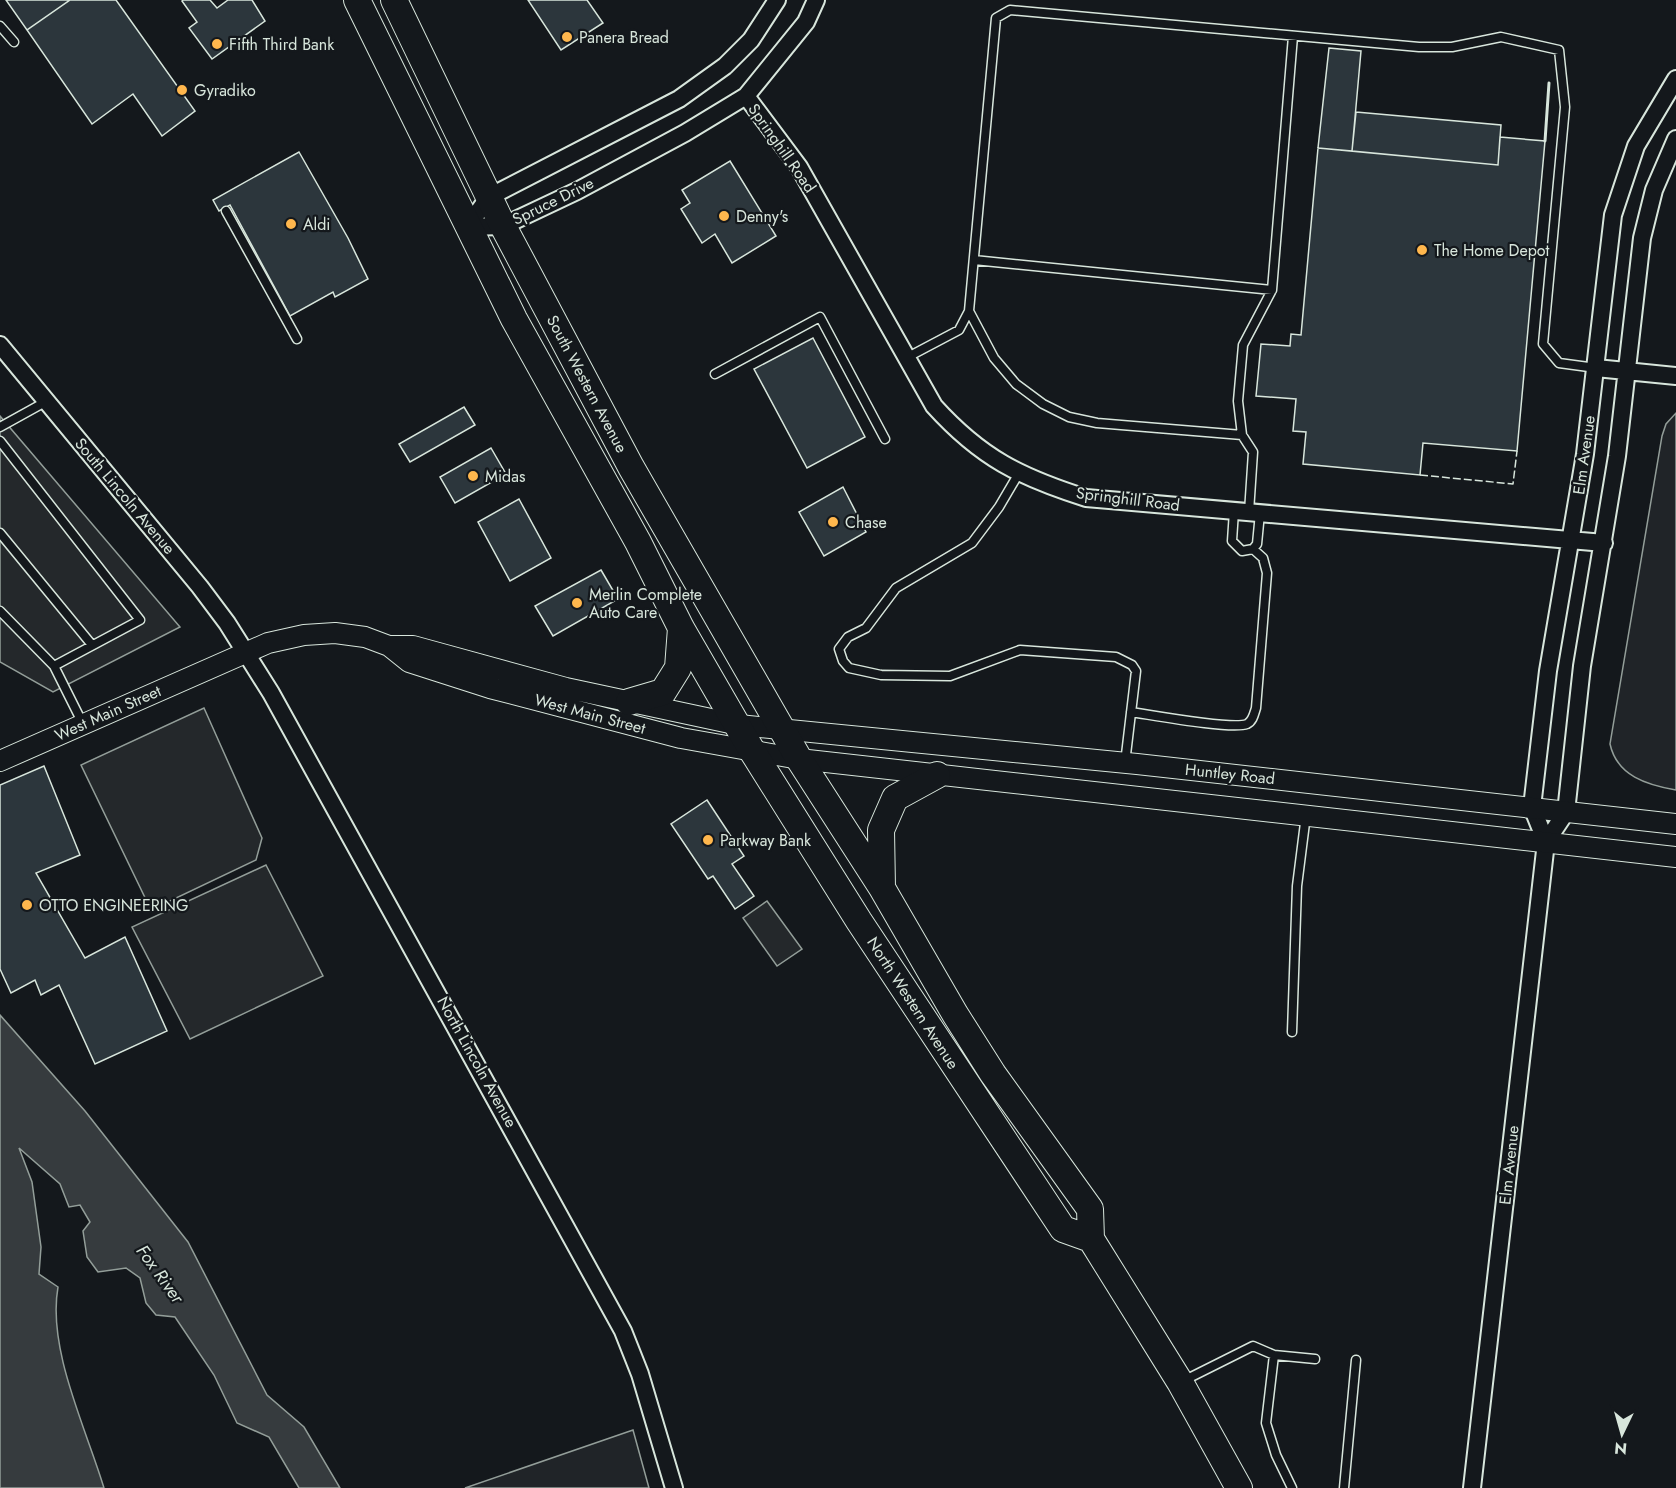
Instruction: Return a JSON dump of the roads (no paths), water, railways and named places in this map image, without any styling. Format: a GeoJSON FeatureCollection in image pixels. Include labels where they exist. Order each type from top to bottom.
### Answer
{"type":"FeatureCollection","features":[{"type":"Feature","properties":{"kind":"main road","name":"South Western Avenue"},"geometry":{"type":"LineString","coordinates":[[357,0],[467,227],[681,628],[739,724],[751,749]]}},
{"type":"Feature","properties":{"kind":"main road","name":"South Western Avenue"},"geometry":{"type":"LineString","coordinates":[[394,0],[503,225],[621,448],[799,759]]}},
{"type":"Feature","properties":{"kind":"main road"},"geometry":{"type":"LineString","coordinates":[[629,702],[663,692],[678,668],[681,628]]}},
{"type":"Feature","properties":{"kind":"main road","name":"North Western Avenue"},"geometry":{"type":"LineString","coordinates":[[751,749],[859,921],[1063,1229],[1091,1239]]}},
{"type":"Feature","properties":{"kind":"main road","name":"North Western Avenue"},"geometry":{"type":"LineString","coordinates":[[799,759],[882,888],[955,1014],[993,1074],[1090,1209],[1091,1239],[1180,1382],[1239,1488]]}},
{"type":"Feature","properties":{"kind":"main road"},"geometry":{"type":"LineString","coordinates":[[882,888],[880,830],[895,798],[937,775]]}},
{"type":"Feature","properties":{"kind":"street","name":"Spruce Drive"},"geometry":{"type":"LineString","coordinates":[[467,227],[489,197],[679,99],[725,66],[751,40],[777,0]]}},
{"type":"Feature","properties":{"kind":"street","name":"Spruce Drive"},"geometry":{"type":"LineString","coordinates":[[467,227],[503,225],[577,191],[685,133],[746,96],[806,22],[816,0]]}},
{"type":"Feature","properties":{"kind":"street","name":"Elm Avenue"},"geometry":{"type":"LineString","coordinates":[[1546,842],[1532,807],[1548,671],[1585,454],[1608,245],[1615,207],[1636,146],[1676,79]]}},
{"type":"Feature","properties":{"kind":"street","name":"Springhill Road"},"geometry":{"type":"LineString","coordinates":[[746,96],[799,166],[934,406],[959,435],[987,456],[1019,473],[1086,498],[1604,543]]}},
{"type":"Feature","properties":{"kind":"street","name":"Elm Avenue"},"geometry":{"type":"LineString","coordinates":[[1472,1488],[1546,842],[1566,812],[1582,666],[1604,543],[1629,371],[1642,238],[1654,190],[1676,139]]}},
{"type":"Feature","properties":{"kind":"street","name":"South Lincoln Avenue"},"geometry":{"type":"LineString","coordinates":[[0,345],[200,587],[245,651]]}},
{"type":"Feature","properties":{"kind":"street"},"geometry":{"type":"LineString","coordinates":[[1596,368],[1676,376]]}},
{"type":"Feature","properties":{"kind":"street","name":"West Main Street"},"geometry":{"type":"LineString","coordinates":[[0,761],[245,651],[268,643],[326,633],[365,637],[390,646],[414,646],[494,670],[629,702],[739,724],[783,730]]}},
{"type":"Feature","properties":{"kind":"street","name":"West Main Street"},"geometry":{"type":"LineString","coordinates":[[390,646],[409,662],[490,688],[681,738],[799,759]]}},
{"type":"Feature","properties":{"kind":"street","name":"North Lincoln Avenue"},"geometry":{"type":"LineString","coordinates":[[245,651],[417,953],[623,1330],[640,1374],[674,1488]]}},
{"type":"Feature","properties":{"kind":"street","name":"Huntley Road"},"geometry":{"type":"LineString","coordinates":[[783,730],[1125,763],[1676,824]]}},
{"type":"Feature","properties":{"kind":"street","name":"Huntley Road"},"geometry":{"type":"LineString","coordinates":[[799,759],[1676,857]]}},
{"type":"Feature","properties":{"kind":"lane"},"geometry":{"type":"LineString","coordinates":[[906,358],[959,330],[969,311],[996,18],[1010,10],[1441,47],[1501,37],[1559,50],[1565,107],[1543,344],[1558,363],[1596,368]]}},
{"type":"Feature","properties":{"kind":"lane"},"geometry":{"type":"LineString","coordinates":[[0,26],[14,42]]}},
{"type":"Feature","properties":{"kind":"lane"},"geometry":{"type":"LineString","coordinates":[[1247,512],[1257,544],[1253,549],[1242,551],[1233,544],[1247,512],[1253,452],[1242,435],[1238,401],[1243,345],[1272,290],[1293,36]]}},
{"type":"Feature","properties":{"kind":"lane"},"geometry":{"type":"LineString","coordinates":[[226,212],[297,339]]}},
{"type":"Feature","properties":{"kind":"lane"},"geometry":{"type":"LineString","coordinates":[[974,260],[1272,290]]}},
{"type":"Feature","properties":{"kind":"lane"},"geometry":{"type":"LineString","coordinates":[[969,311],[994,358],[1016,384],[1043,404],[1069,417],[1097,423],[1242,435]]}},
{"type":"Feature","properties":{"kind":"lane"},"geometry":{"type":"LineString","coordinates":[[715,374],[820,317],[885,439]]}},
{"type":"Feature","properties":{"kind":"lane"},"geometry":{"type":"LineString","coordinates":[[0,427],[47,401]]}},
{"type":"Feature","properties":{"kind":"lane"},"geometry":{"type":"LineString","coordinates":[[0,441],[140,620],[54,666]]}},
{"type":"Feature","properties":{"kind":"lane"},"geometry":{"type":"LineString","coordinates":[[1019,473],[999,507],[972,543],[896,588],[866,628],[848,637],[839,649],[843,661],[849,668],[881,675],[950,676],[1020,650],[1116,657],[1132,665],[1136,671],[1125,763]]}},
{"type":"Feature","properties":{"kind":"lane"},"geometry":{"type":"LineString","coordinates":[[0,533],[92,645]]}},
{"type":"Feature","properties":{"kind":"lane"},"geometry":{"type":"LineString","coordinates":[[1131,712],[1225,724],[1246,724],[1252,720],[1256,708],[1267,573],[1263,558],[1253,549]]}},
{"type":"Feature","properties":{"kind":"lane"},"geometry":{"type":"LineString","coordinates":[[0,611],[54,666],[83,724]]}},
{"type":"Feature","properties":{"kind":"lane"},"geometry":{"type":"LineString","coordinates":[[1292,1032],[1297,886],[1306,814]]}},
{"type":"Feature","properties":{"kind":"lane"},"geometry":{"type":"LineString","coordinates":[[1180,1382],[1253,1346],[1274,1355],[1315,1359]]}},
{"type":"Feature","properties":{"kind":"lane"},"geometry":{"type":"LineString","coordinates":[[1274,1355],[1266,1423],[1276,1455],[1292,1488]]}},
{"type":"Feature","properties":{"kind":"lane"},"geometry":{"type":"LineString","coordinates":[[1344,1488],[1356,1360]]}},
{"type":"Feature","properties":{"kind":"water","name":"Fox River"},"geometry":{"type":"Polygon","coordinates":[[[0,1015],[85,1111],[188,1242],[267,1395],[304,1427],[340,1488],[299,1488],[269,1437],[237,1423],[214,1375],[175,1317],[156,1315],[146,1303],[140,1278],[126,1268],[98,1272],[87,1257],[83,1231],[90,1222],[80,1205],[69,1207],[60,1184],[19,1148],[32,1182],[41,1247],[39,1274],[58,1287],[56,1311],[63,1362],[104,1488],[0,1488],[0,1015]]]}},
{"type":"Feature","properties":{"kind":"place","name":"Panera Bread"},"geometry":{"type":"Point","coordinates":[567,37]}},
{"type":"Feature","properties":{"kind":"place","name":"Fifth Third Bank"},"geometry":{"type":"Point","coordinates":[217,44]}},
{"type":"Feature","properties":{"kind":"place","name":"Gyradiko"},"geometry":{"type":"Point","coordinates":[182,90]}},
{"type":"Feature","properties":{"kind":"place","name":"Denny's"},"geometry":{"type":"Point","coordinates":[724,216]}},
{"type":"Feature","properties":{"kind":"place","name":"Aldi"},"geometry":{"type":"Point","coordinates":[291,224]}},
{"type":"Feature","properties":{"kind":"place","name":"The Home Depot"},"geometry":{"type":"Point","coordinates":[1422,250]}},
{"type":"Feature","properties":{"kind":"place","name":"Midas"},"geometry":{"type":"Point","coordinates":[473,476]}},
{"type":"Feature","properties":{"kind":"place","name":"Chase"},"geometry":{"type":"Point","coordinates":[833,522]}},
{"type":"Feature","properties":{"kind":"place","name":"Merlin Complete Auto Care"},"geometry":{"type":"Point","coordinates":[577,603]}},
{"type":"Feature","properties":{"kind":"place","name":"Parkway Bank"},"geometry":{"type":"Point","coordinates":[708,840]}},
{"type":"Feature","properties":{"kind":"place","name":"OTTO ENGINEERING"},"geometry":{"type":"Point","coordinates":[27,905]}}]}
